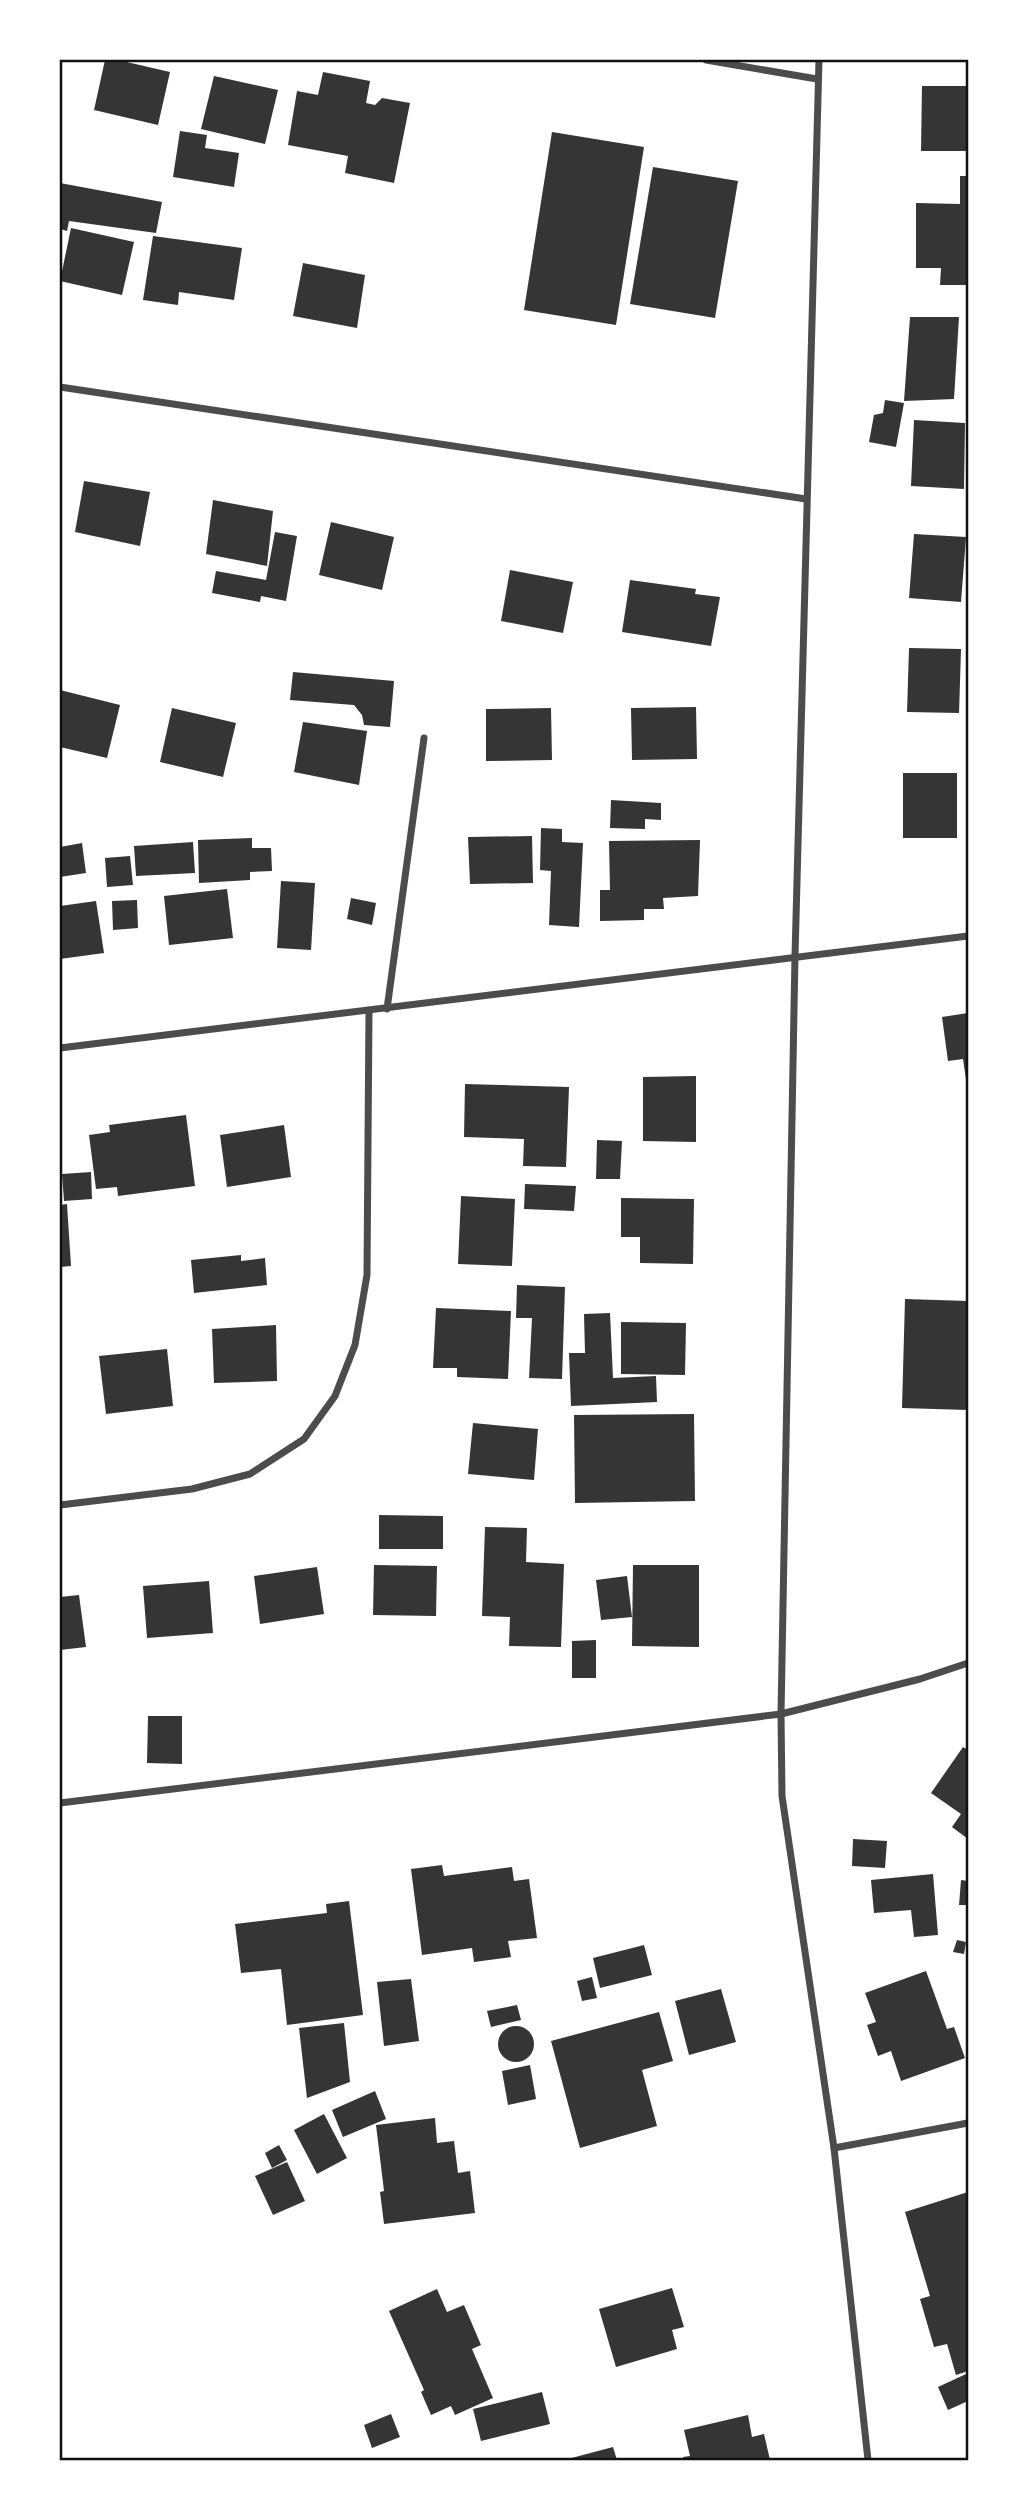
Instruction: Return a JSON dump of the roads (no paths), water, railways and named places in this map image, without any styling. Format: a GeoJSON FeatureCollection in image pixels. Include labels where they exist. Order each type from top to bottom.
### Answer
{"type":"FeatureCollection","features":[{"type":"Feature","properties":{"kind":"street"},"geometry":{"type":"LineString","coordinates":[[706,60],[817,79]]}},
{"type":"Feature","properties":{"kind":"street"},"geometry":{"type":"LineString","coordinates":[[819,60],[795,956],[781,1714],[782,1796],[834,2148],[867,2460]]}},
{"type":"Feature","properties":{"kind":"street"},"geometry":{"type":"LineString","coordinates":[[60,387],[806,499]]}},
{"type":"Feature","properties":{"kind":"street"},"geometry":{"type":"LineString","coordinates":[[387,1009],[424,738]]}},
{"type":"Feature","properties":{"kind":"street"},"geometry":{"type":"LineString","coordinates":[[60,1048],[968,936]]}},
{"type":"Feature","properties":{"kind":"street"},"geometry":{"type":"LineString","coordinates":[[60,1505],[192,1489],[250,1474],[304,1439],[335,1396],[355,1345],[367,1275],[369,1011]]}},
{"type":"Feature","properties":{"kind":"street"},"geometry":{"type":"LineString","coordinates":[[60,1803],[781,1714],[920,1679],[968,1663]]}},
{"type":"Feature","properties":{"kind":"street"},"geometry":{"type":"LineString","coordinates":[[834,2148],[968,2123]]}}]}
